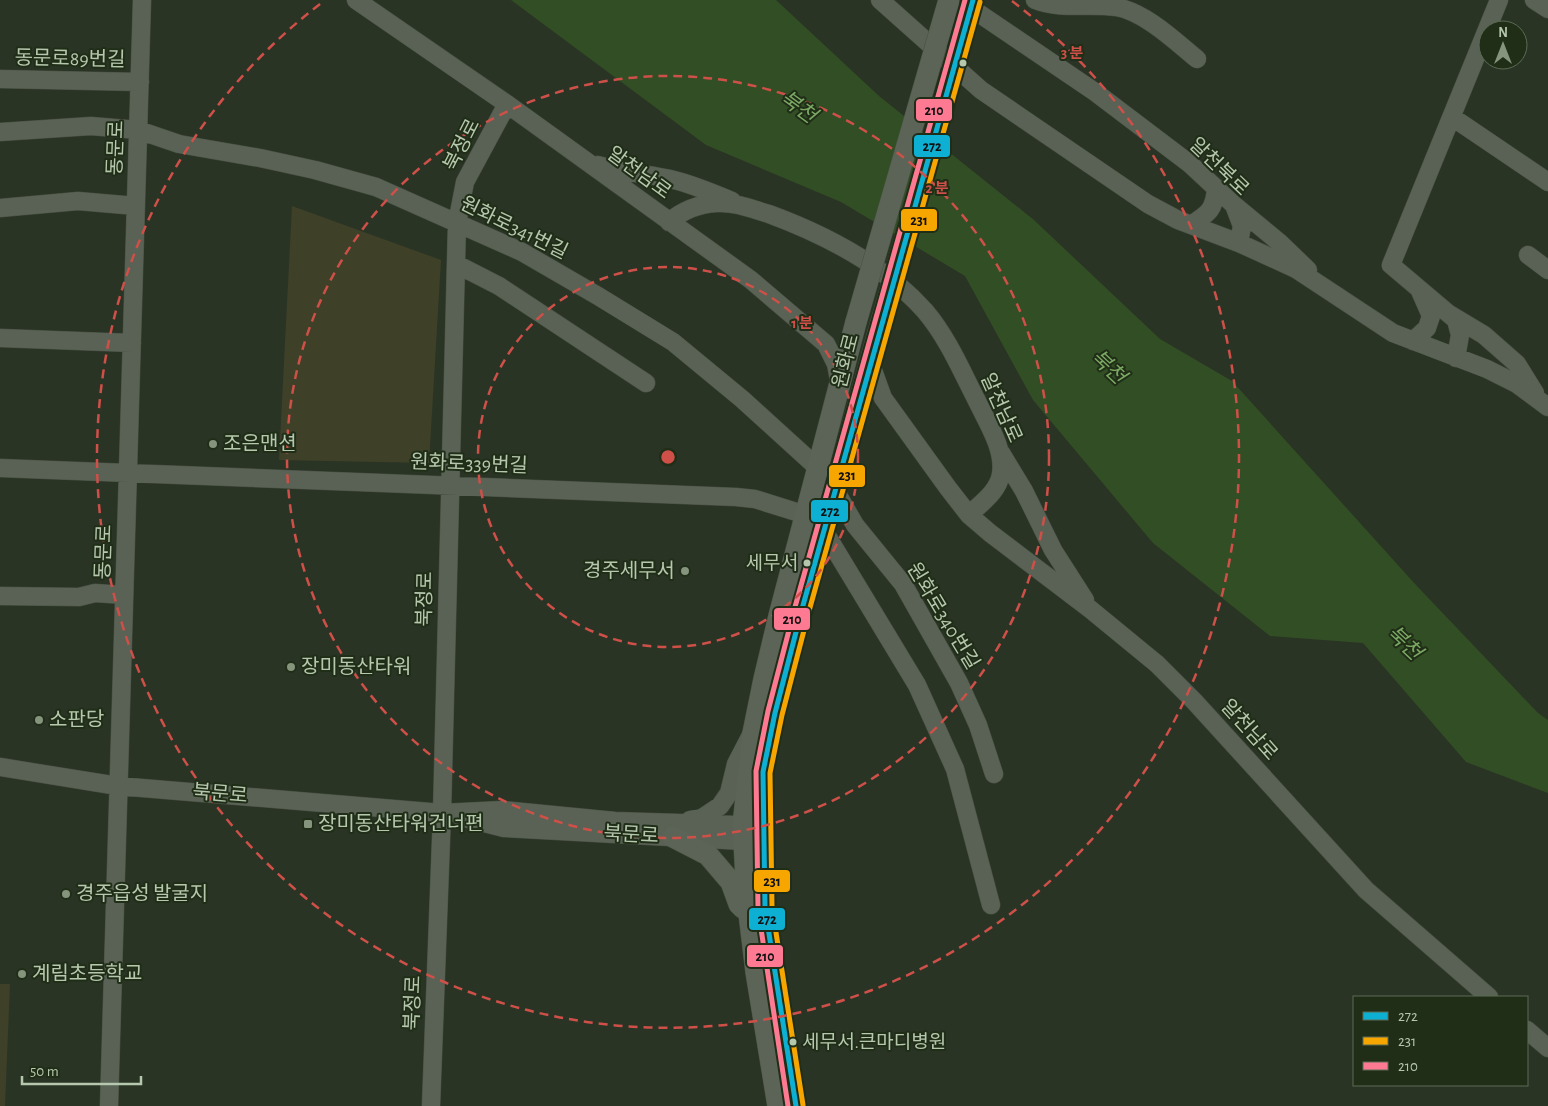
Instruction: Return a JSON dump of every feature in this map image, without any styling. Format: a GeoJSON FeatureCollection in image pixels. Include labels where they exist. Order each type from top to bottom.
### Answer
{"type":"FeatureCollection","features":[{"type":"Feature","properties":{"kind":"main road","name":"원화로"},"geometry":{"type":"LineString","coordinates":[[778,1106],[756,972],[750,916],[753,833],[753,730],[779,616],[819,469],[850,344],[949,0]]}},
{"type":"Feature","properties":{"kind":"main road","name":"원화로"},"geometry":{"type":"LineString","coordinates":[[796,1106],[772,967],[766,908],[753,833],[770,738],[792,647],[878,333],[972,4]]}},
{"type":"Feature","properties":{"kind":"main road"},"geometry":{"type":"LineString","coordinates":[[676,830],[708,855],[731,882],[739,904],[750,916]]}},
{"type":"Feature","properties":{"kind":"street","name":"동문로"},"geometry":{"type":"LineString","coordinates":[[109,1106],[142,0]]}},
{"type":"Feature","properties":{"kind":"street","name":"알천남로"},"geometry":{"type":"LineString","coordinates":[[356,0],[507,104],[669,222],[690,208],[705,204],[719,203],[746,207],[788,221],[828,239],[865,261],[900,286],[926,312],[950,349],[985,417],[999,450],[1001,473],[998,487],[969,515],[1157,664],[1194,701],[1366,890],[1488,996]]}},
{"type":"Feature","properties":{"kind":"street"},"geometry":{"type":"LineString","coordinates":[[880,0],[981,90],[1148,204],[1178,220],[1239,242],[1296,269],[1393,333],[1486,369],[1517,384],[1544,403]]}},
{"type":"Feature","properties":{"kind":"street"},"geometry":{"type":"LineString","coordinates":[[1035,0],[1062,6],[1120,4],[1142,16],[1198,59]]}},
{"type":"Feature","properties":{"kind":"street"},"geometry":{"type":"LineString","coordinates":[[1456,358],[1460,335],[1456,320],[1391,265],[1499,0]]}},
{"type":"Feature","properties":{"kind":"street"},"geometry":{"type":"LineString","coordinates":[[1534,0],[1548,9]]}},
{"type":"Feature","properties":{"kind":"street","name":"알천북로"},"geometry":{"type":"LineString","coordinates":[[972,4],[1095,92],[1190,164],[1234,205],[1242,226],[1239,242]]}},
{"type":"Feature","properties":{"kind":"street","name":"동문로89번길"},"geometry":{"type":"LineString","coordinates":[[0,79],[140,82]]}},
{"type":"Feature","properties":{"kind":"street","name":"북정로"},"geometry":{"type":"LineString","coordinates":[[431,1106],[442,812],[457,223],[465,182],[507,104]]}},
{"type":"Feature","properties":{"kind":"street"},"geometry":{"type":"LineString","coordinates":[[1452,117],[1548,182]]}},
{"type":"Feature","properties":{"kind":"street","name":"원화로341번길"},"geometry":{"type":"LineString","coordinates":[[0,132],[91,126],[138,130],[179,144],[315,170],[376,187],[522,252],[673,342],[742,399],[819,469]]}},
{"type":"Feature","properties":{"kind":"street"},"geometry":{"type":"LineString","coordinates":[[586,161],[615,170],[692,185],[746,207]]}},
{"type":"Feature","properties":{"kind":"street"},"geometry":{"type":"LineString","coordinates":[[1192,225],[1208,214],[1214,204],[1216,189]]}},
{"type":"Feature","properties":{"kind":"street"},"geometry":{"type":"LineString","coordinates":[[0,208],[78,201],[136,206]]}},
{"type":"Feature","properties":{"kind":"street"},"geometry":{"type":"LineString","coordinates":[[1234,205],[1280,242],[1328,290]]}},
{"type":"Feature","properties":{"kind":"street"},"geometry":{"type":"LineString","coordinates":[[669,222],[751,280],[826,344],[836,364],[840,385]]}},
{"type":"Feature","properties":{"kind":"street"},"geometry":{"type":"LineString","coordinates":[[1528,255],[1548,270]]}},
{"type":"Feature","properties":{"kind":"street"},"geometry":{"type":"LineString","coordinates":[[456,264],[499,286],[646,383]]}},
{"type":"Feature","properties":{"kind":"street"},"geometry":{"type":"LineString","coordinates":[[1412,341],[1427,328],[1431,316],[1419,288]]}},
{"type":"Feature","properties":{"kind":"street"},"geometry":{"type":"LineString","coordinates":[[1447,312],[1484,335],[1517,364],[1544,403]]}},
{"type":"Feature","properties":{"kind":"street"},"geometry":{"type":"LineString","coordinates":[[0,338],[132,343]]}},
{"type":"Feature","properties":{"kind":"street"},"geometry":{"type":"LineString","coordinates":[[826,344],[850,344]]}},
{"type":"Feature","properties":{"kind":"street"},"geometry":{"type":"LineString","coordinates":[[870,362],[883,398],[942,481],[969,515]]}},
{"type":"Feature","properties":{"kind":"street"},"geometry":{"type":"LineString","coordinates":[[858,406],[871,398],[883,398]]}},
{"type":"Feature","properties":{"kind":"street"},"geometry":{"type":"LineString","coordinates":[[999,450],[1024,491],[1053,550],[1090,609]]}},
{"type":"Feature","properties":{"kind":"street","name":"원화로339번길"},"geometry":{"type":"LineString","coordinates":[[0,468],[449,484],[736,497],[755,499],[806,515]]}},
{"type":"Feature","properties":{"kind":"street","name":"원화로340번길"},"geometry":{"type":"LineString","coordinates":[[835,490],[855,525],[903,584],[959,683],[978,725],[994,774]]}},
{"type":"Feature","properties":{"kind":"street"},"geometry":{"type":"LineString","coordinates":[[824,531],[917,685],[951,761],[991,905]]}},
{"type":"Feature","properties":{"kind":"street"},"geometry":{"type":"LineString","coordinates":[[0,596],[79,597],[95,592],[124,595]]}},
{"type":"Feature","properties":{"kind":"street"},"geometry":{"type":"LineString","coordinates":[[676,830],[702,818],[720,806],[729,793],[736,764],[753,730]]}},
{"type":"Feature","properties":{"kind":"street","name":"북문로"},"geometry":{"type":"LineString","coordinates":[[0,767],[118,786],[442,812],[504,828],[753,833]]}},
{"type":"Feature","properties":{"kind":"street"},"geometry":{"type":"LineString","coordinates":[[1528,1031],[1548,1048]]}},
{"type":"Feature","properties":{"kind":"shaded area"},"geometry":{"type":"Polygon","coordinates":[[[292,206],[441,260],[429,463],[279,460],[292,206]]]}},
{"type":"Feature","properties":{"kind":"shaded area"},"geometry":{"type":"Polygon","coordinates":[[[0,984],[10,984],[5,1106],[0,1106],[0,984]]]}},
{"type":"Feature","properties":{"kind":"water","name":"북천"},"geometry":{"type":"Polygon","coordinates":[[[511,0],[776,0],[879,96],[1034,220],[1160,339],[1232,381],[1415,584],[1538,713],[1548,720],[1548,793],[1466,762],[1363,643],[1270,636],[1153,543],[1033,400],[965,276],[841,202],[706,145],[511,0]]]}},
{"type":"Feature","properties":{"kind":"transit line","name":"210"},"geometry":{"type":"LineString","coordinates":[[788,1106],[758,909],[756,771],[768,711],[795,607],[965,0]]}},
{"type":"Feature","properties":{"kind":"transit line","name":"272"},"geometry":{"type":"LineString","coordinates":[[796,1106],[765,908],[763,772],[775,713],[802,609],[973,0]]}},
{"type":"Feature","properties":{"kind":"transit line","name":"231"},"geometry":{"type":"LineString","coordinates":[[803,1105],[772,907],[770,773],[782,715],[809,611],[980,2]]}},
{"type":"Feature","properties":{"kind":"place","name":"조은맨션"},"geometry":{"type":"Point","coordinates":[213,444]}},
{"type":"Feature","properties":{"kind":"place","name":"세무서"},"geometry":{"type":"Point","coordinates":[807,563]}},
{"type":"Feature","properties":{"kind":"place","name":"경주세무서"},"geometry":{"type":"Point","coordinates":[685,571]}},
{"type":"Feature","properties":{"kind":"place","name":"장미동산타워"},"geometry":{"type":"Point","coordinates":[291,667]}},
{"type":"Feature","properties":{"kind":"place","name":"소판당"},"geometry":{"type":"Point","coordinates":[39,720]}},
{"type":"Feature","properties":{"kind":"place","name":"장미동산타워건너편"},"geometry":{"type":"Point","coordinates":[308,824]}},
{"type":"Feature","properties":{"kind":"place","name":"경주읍성 발굴지"},"geometry":{"type":"Point","coordinates":[66,894]}},
{"type":"Feature","properties":{"kind":"place","name":"계림초등학교"},"geometry":{"type":"Point","coordinates":[22,974]}},
{"type":"Feature","properties":{"kind":"place","name":"세무서.큰마디병원"},"geometry":{"type":"Point","coordinates":[793,1042]}}]}
